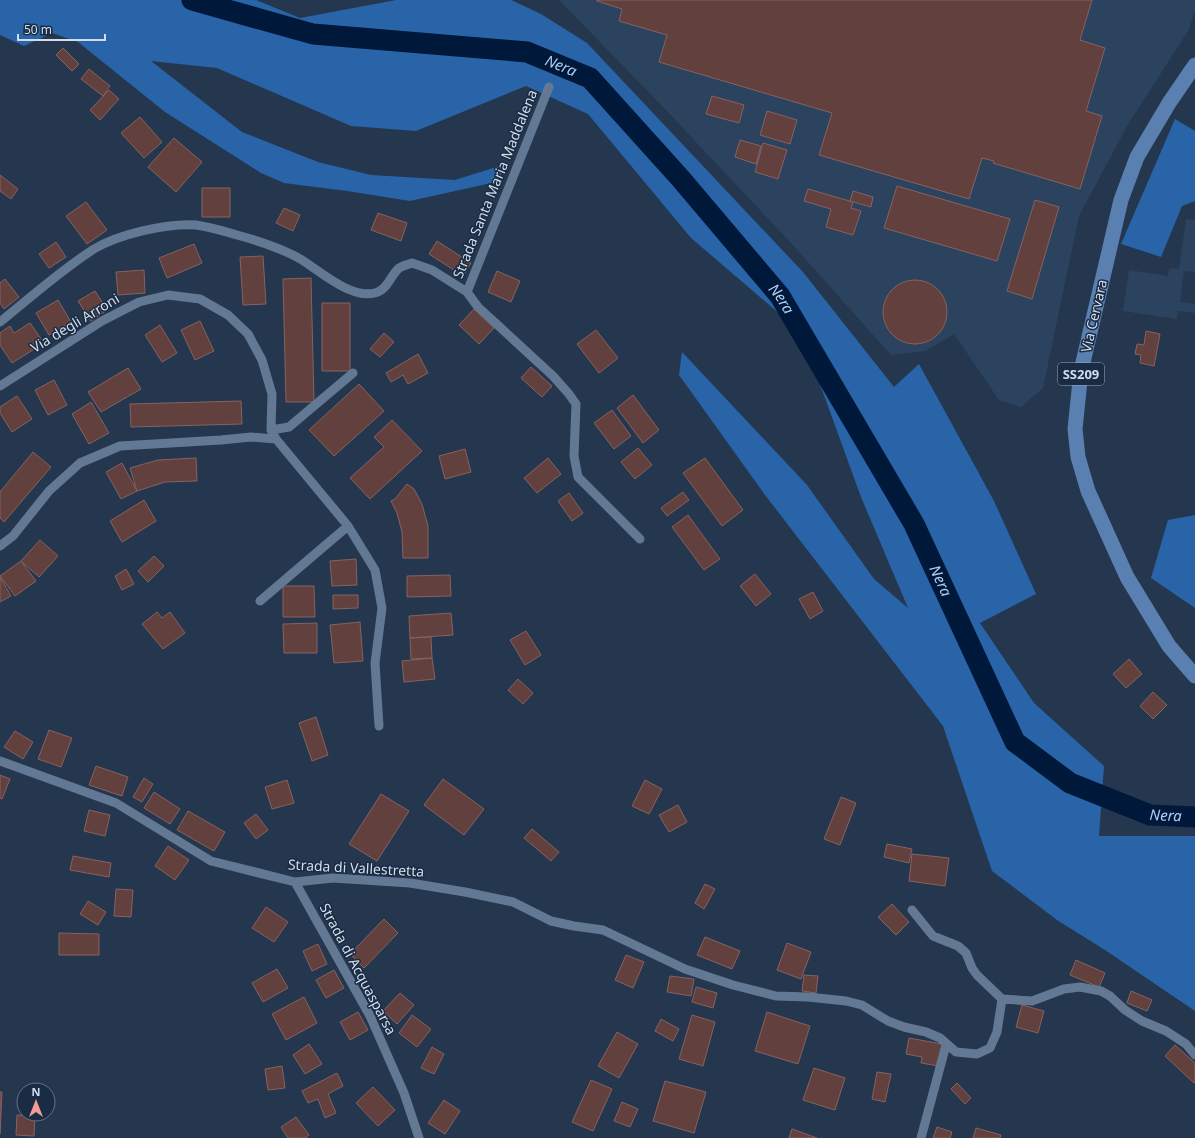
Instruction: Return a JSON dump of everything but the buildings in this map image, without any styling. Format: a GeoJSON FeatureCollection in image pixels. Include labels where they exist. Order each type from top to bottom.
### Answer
{"type":"FeatureCollection","features":[{"type":"Feature","properties":{"kind":"main road","name":"Via Cervara"},"geometry":{"type":"LineString","coordinates":[[1195,65],[1169,103],[1137,157],[1121,200],[1081,371],[1075,429],[1078,457],[1088,491],[1127,577],[1169,646],[1195,676]]}},
{"type":"Feature","properties":{"kind":"street","name":"Strada Santa Maria Maddalena"},"geometry":{"type":"LineString","coordinates":[[467,292],[549,87]]}},
{"type":"Feature","properties":{"kind":"street","name":"Strada Santa Maria Maddalena"},"geometry":{"type":"LineString","coordinates":[[0,322],[41,288],[94,249],[125,235],[164,226],[196,225],[229,232],[268,244],[301,260],[330,281],[348,289],[364,293],[376,293],[387,286],[398,269],[412,263],[432,270],[467,292],[478,307],[553,376],[569,394],[576,404],[574,456],[578,476],[640,539]]}},
{"type":"Feature","properties":{"kind":"street","name":"Via degli Arroni"},"geometry":{"type":"LineString","coordinates":[[0,386],[102,320],[139,302],[168,295],[200,299],[228,315],[248,334],[262,360],[272,394],[271,430]]}},
{"type":"Feature","properties":{"kind":"street"},"geometry":{"type":"LineString","coordinates":[[353,373],[289,427],[271,430],[276,439],[348,526],[375,570],[382,608],[375,664],[379,726]]}},
{"type":"Feature","properties":{"kind":"street"},"geometry":{"type":"LineString","coordinates":[[0,546],[13,536],[50,491],[80,463],[120,446],[251,437],[276,439]]}},
{"type":"Feature","properties":{"kind":"street"},"geometry":{"type":"LineString","coordinates":[[260,602],[348,526]]}},
{"type":"Feature","properties":{"kind":"street","name":"Strada di Vallestretta"},"geometry":{"type":"LineString","coordinates":[[0,761],[116,802],[211,861],[295,882],[333,878],[410,883],[513,902],[551,921],[603,930],[685,968],[733,985],[776,996],[808,997],[846,1001],[862,1005],[888,1022],[926,1032],[940,1038],[946,1045],[956,1052],[977,1054],[990,1048],[998,1032],[1002,999]]}},
{"type":"Feature","properties":{"kind":"street","name":"Strada di Acquasparsa"},"geometry":{"type":"LineString","coordinates":[[295,882],[370,1016],[404,1093],[419,1138]]}},
{"type":"Feature","properties":{"kind":"street"},"geometry":{"type":"LineString","coordinates":[[912,910],[933,936],[958,946],[966,953],[977,975],[1002,999],[1032,1001],[1064,989],[1080,987],[1101,991],[1110,996],[1125,1010],[1142,1021],[1166,1031],[1186,1044],[1195,1055]]}},
{"type":"Feature","properties":{"kind":"street"},"geometry":{"type":"LineString","coordinates":[[921,1138],[946,1045]]}},
{"type":"Feature","properties":{"kind":"shaded area"},"geometry":{"type":"Polygon","coordinates":[[[0,0],[256,0],[300,18],[396,0],[511,0],[541,14],[587,43],[803,272],[894,387],[919,364],[994,501],[1036,594],[980,623],[1034,703],[1104,766],[1099,836],[1195,836],[1195,1011],[1105,950],[1057,920],[992,871],[943,726],[765,495],[679,375],[682,352],[807,485],[874,579],[908,608],[861,497],[801,332],[691,238],[588,114],[526,86],[416,131],[351,126],[217,68],[151,61],[242,132],[318,162],[371,175],[455,180],[509,163],[496,182],[410,201],[284,183],[261,173],[165,112],[78,42],[52,33],[24,46],[0,35],[0,0]]]}},
{"type":"Feature","properties":{"kind":"shaded area"},"geometry":{"type":"Polygon","coordinates":[[[559,0],[1195,0],[1195,11],[1188,31],[1127,126],[1079,216],[1043,388],[1021,407],[999,400],[954,334],[926,351],[891,355],[791,243],[665,109],[559,0]]]}},
{"type":"Feature","properties":{"kind":"shaded area"},"geometry":{"type":"Polygon","coordinates":[[[1175,119],[1195,131],[1195,201],[1182,206],[1161,257],[1121,244],[1175,119]]]}},
{"type":"Feature","properties":{"kind":"shaded area"},"geometry":{"type":"Polygon","coordinates":[[[1186,219],[1195,220],[1195,272],[1184,271],[1180,302],[1195,304],[1195,313],[1178,311],[1177,319],[1123,311],[1129,270],[1168,276],[1169,268],[1179,269],[1186,219]]]}},
{"type":"Feature","properties":{"kind":"shaded area"},"geometry":{"type":"Polygon","coordinates":[[[1195,515],[1195,608],[1151,578],[1168,520],[1195,515]]]}},
{"type":"Feature","properties":{"kind":"waterway","name":"Nera"},"geometry":{"type":"LineString","coordinates":[[192,0],[313,34],[527,52],[590,78],[681,179],[780,296],[914,524],[1015,742],[1070,783],[1150,815],[1195,817]]}}]}
